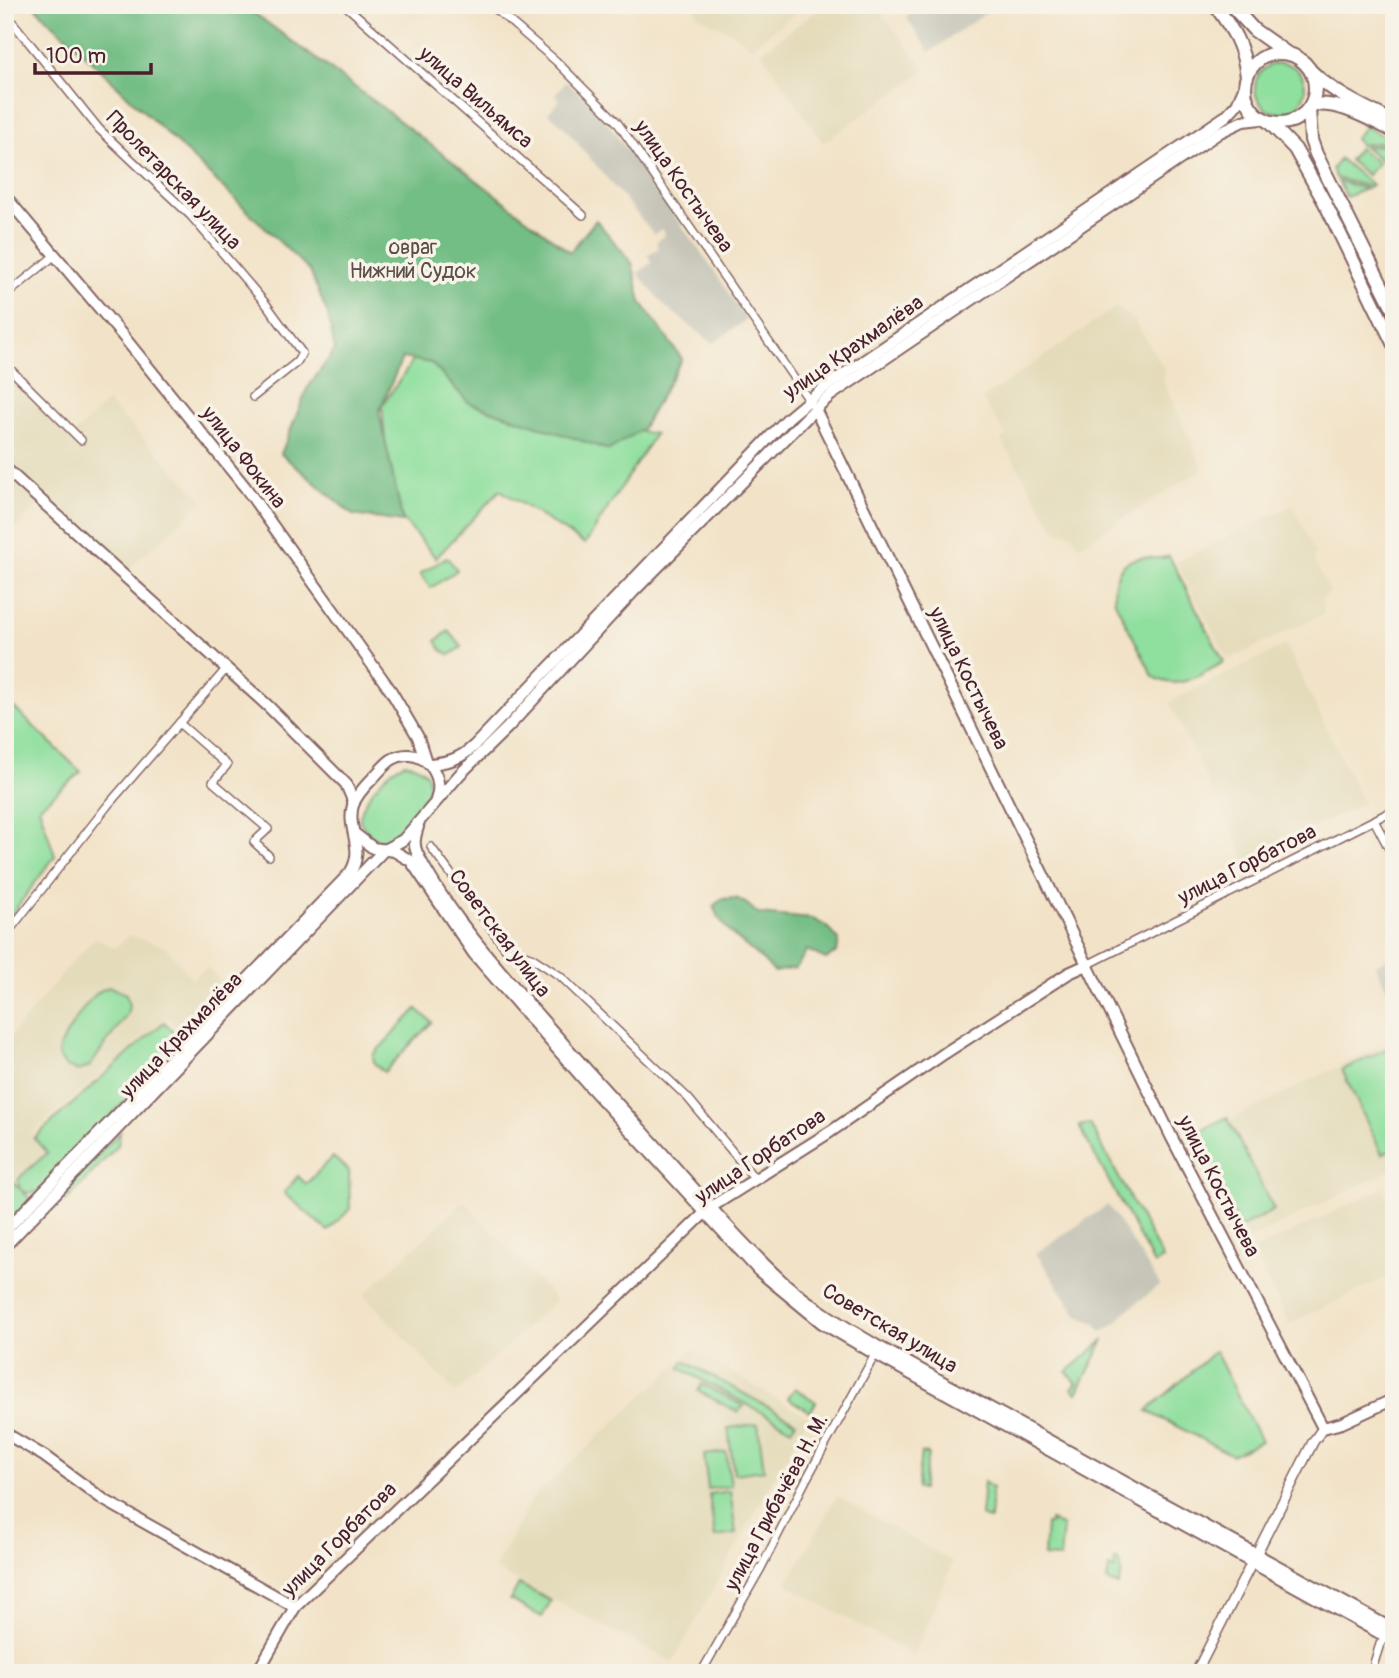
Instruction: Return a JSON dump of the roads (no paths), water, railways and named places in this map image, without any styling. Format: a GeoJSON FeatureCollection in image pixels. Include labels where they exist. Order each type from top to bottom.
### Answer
{"type":"FeatureCollection","features":[{"type":"Feature","properties":{"kind":"main road"},"geometry":{"type":"LineString","coordinates":[[1216,5],[1239,41],[1244,55],[1246,100],[1252,110],[1295,149],[1325,203],[1394,345]]}},
{"type":"Feature","properties":{"kind":"main road"},"geometry":{"type":"LineString","coordinates":[[1231,5],[1254,30],[1302,61],[1320,80],[1394,122]]}},
{"type":"Feature","properties":{"kind":"main road"},"geometry":{"type":"LineString","coordinates":[[1245,82],[1259,60],[1268,55],[1289,54]]}},
{"type":"Feature","properties":{"kind":"main road"},"geometry":{"type":"LineString","coordinates":[[1311,71],[1316,88],[1311,107],[1311,140],[1394,310]]}},
{"type":"Feature","properties":{"kind":"main road","name":"улица Крахмалёва"},"geometry":{"type":"LineString","coordinates":[[435,802],[812,405],[825,387],[1226,116],[1237,104],[1245,82]]}},
{"type":"Feature","properties":{"kind":"main road"},"geometry":{"type":"LineString","coordinates":[[1265,120],[1292,122],[1311,107],[1332,104],[1394,131]]}},
{"type":"Feature","properties":{"kind":"main road","name":"улица Крахмалёва"},"geometry":{"type":"LineString","coordinates":[[428,762],[454,761],[474,746],[788,418],[874,365],[1220,132],[1243,121],[1265,120]]}},
{"type":"Feature","properties":{"kind":"main road","name":"улица Фокина"},"geometry":{"type":"LineString","coordinates":[[5,196],[245,487],[391,691],[418,737],[428,762]]}},
{"type":"Feature","properties":{"kind":"main road","name":"улица Костычева"},"geometry":{"type":"LineString","coordinates":[[812,405],[1089,964],[1172,1138],[1323,1428]]}},
{"type":"Feature","properties":{"kind":"main road"},"geometry":{"type":"LineString","coordinates":[[5,468],[227,668],[346,784],[354,803],[352,824],[357,862],[350,873],[5,1231]]}},
{"type":"Feature","properties":{"kind":"main road"},"geometry":{"type":"LineString","coordinates":[[354,803],[393,758],[410,755],[428,762],[436,771],[439,781],[435,802],[403,840],[384,850],[373,848],[355,834]]}},
{"type":"Feature","properties":{"kind":"main road","name":"Советская улица"},"geometry":{"type":"LineString","coordinates":[[419,822],[414,841],[416,850],[481,949],[709,1210]]}},
{"type":"Feature","properties":{"kind":"main road","name":"улица Крахмалёва"},"geometry":{"type":"LineString","coordinates":[[5,1246],[384,850]]}},
{"type":"Feature","properties":{"kind":"main road","name":"Советская улица"},"geometry":{"type":"LineString","coordinates":[[384,850],[401,854],[411,861],[474,954],[586,1082],[709,1210],[791,1288],[877,1350],[1392,1635]]}},
{"type":"Feature","properties":{"kind":"main road","name":"улица Горбатова"},"geometry":{"type":"LineString","coordinates":[[257,1673],[295,1607],[709,1210],[945,1053],[1069,973],[1089,964]]}},
{"type":"Feature","properties":{"kind":"main road"},"geometry":{"type":"LineString","coordinates":[[1323,1428],[1342,1423],[1394,1399]]}},
{"type":"Feature","properties":{"kind":"main road"},"geometry":{"type":"LineString","coordinates":[[5,1433],[44,1456],[104,1500],[295,1607]]}},
{"type":"Feature","properties":{"kind":"street","name":"улица Вильямса"},"geometry":{"type":"LineString","coordinates":[[345,5],[583,215]]}},
{"type":"Feature","properties":{"kind":"street","name":"улица Костычева"},"geometry":{"type":"LineString","coordinates":[[491,5],[573,77],[617,122],[812,405]]}},
{"type":"Feature","properties":{"kind":"street","name":"Пролетарская улица"},"geometry":{"type":"LineString","coordinates":[[5,13],[99,129],[191,216],[266,304],[302,353],[297,362],[253,397]]}},
{"type":"Feature","properties":{"kind":"street"},"geometry":{"type":"LineString","coordinates":[[5,296],[54,256]]}},
{"type":"Feature","properties":{"kind":"street"},"geometry":{"type":"LineString","coordinates":[[5,364],[81,440]]}},
{"type":"Feature","properties":{"kind":"street"},"geometry":{"type":"LineString","coordinates":[[5,936],[108,805],[227,668]]}},
{"type":"Feature","properties":{"kind":"street"},"geometry":{"type":"LineString","coordinates":[[179,723],[227,765],[213,782],[268,829],[254,842],[269,856]]}},
{"type":"Feature","properties":{"kind":"street","name":"улица Горбатова"},"geometry":{"type":"LineString","coordinates":[[1089,964],[1394,810]]}},
{"type":"Feature","properties":{"kind":"street"},"geometry":{"type":"LineString","coordinates":[[1374,820],[1394,858]]}},
{"type":"Feature","properties":{"kind":"street"},"geometry":{"type":"LineString","coordinates":[[431,847],[506,949],[531,957],[560,976],[688,1098],[755,1179]]}},
{"type":"Feature","properties":{"kind":"street","name":"улица Грибачёва Н. М."},"geometry":{"type":"LineString","coordinates":[[701,1673],[761,1568],[877,1350]]}},
{"type":"Feature","properties":{"kind":"street"},"geometry":{"type":"LineString","coordinates":[[1196,1673],[1313,1442],[1323,1428]]}},
{"type":"Feature","properties":{"kind":"street"},"geometry":{"type":"LineString","coordinates":[[1374,1663],[1380,1644],[1392,1635]]}},
{"type":"Feature","properties":{"kind":"park label","name":"овраг Нижний Судок"},"geometry":{"type":"Point","coordinates":[413,259]}}]}
